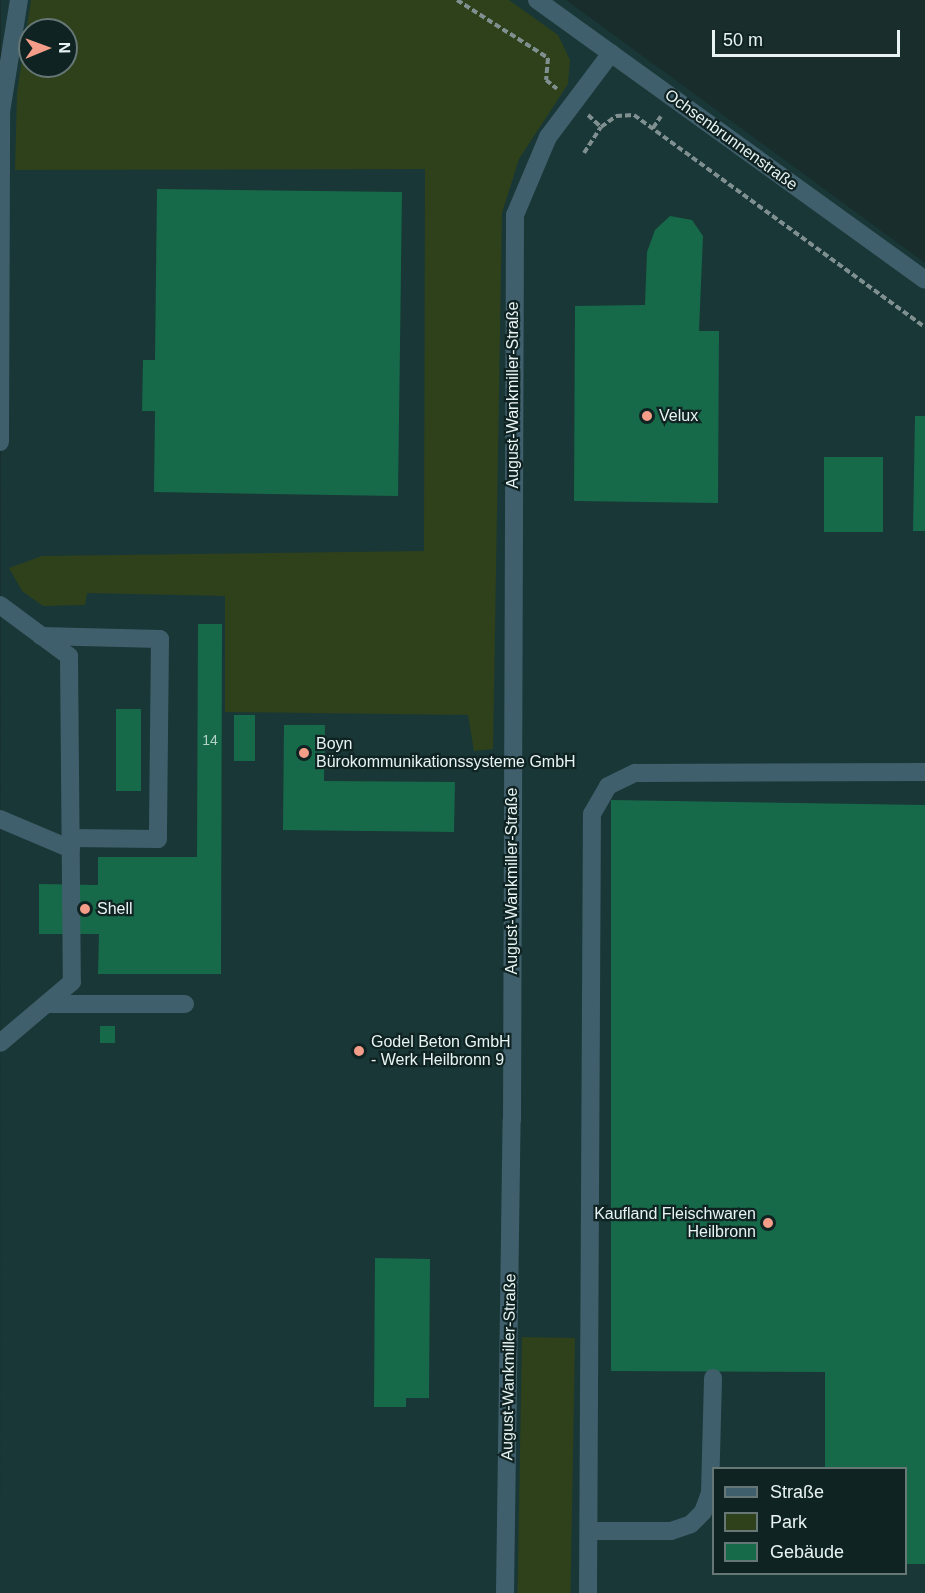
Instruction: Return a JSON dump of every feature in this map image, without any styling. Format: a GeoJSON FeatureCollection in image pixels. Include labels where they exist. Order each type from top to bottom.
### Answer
{"type":"FeatureCollection","features":[{"type":"Feature","properties":{"kind":"street"},"geometry":{"type":"LineString","coordinates":[[0,442],[1,112],[19,0]]}},
{"type":"Feature","properties":{"kind":"street","name":"Ochsenbrunnenstraße"},"geometry":{"type":"LineString","coordinates":[[537,0],[925,280]]}},
{"type":"Feature","properties":{"kind":"street","name":"August-Wankmiller-Straße"},"geometry":{"type":"LineString","coordinates":[[505,1593],[512,1120],[515,215],[548,137],[611,53]]}},
{"type":"Feature","properties":{"kind":"street"},"geometry":{"type":"LineString","coordinates":[[0,605],[69,656],[72,982],[0,1043]]}},
{"type":"Feature","properties":{"kind":"street"},"geometry":{"type":"LineString","coordinates":[[0,819],[71,844],[158,839],[160,639],[41,636]]}},
{"type":"Feature","properties":{"kind":"street"},"geometry":{"type":"LineString","coordinates":[[588,1593],[592,814],[608,786],[635,773],[925,772]]}},
{"type":"Feature","properties":{"kind":"street"},"geometry":{"type":"LineString","coordinates":[[46,1004],[185,1004]]}},
{"type":"Feature","properties":{"kind":"street"},"geometry":{"type":"LineString","coordinates":[[589,1531],[671,1531],[691,1524],[703,1512],[710,1493],[713,1378]]}},
{"type":"Feature","properties":{"kind":"path"},"geometry":{"type":"LineString","coordinates":[[457,0],[548,58],[546,80],[601,127]]}},
{"type":"Feature","properties":{"kind":"path"},"geometry":{"type":"LineString","coordinates":[[584,153],[601,127],[616,116],[634,115],[925,327]]}},
{"type":"Feature","properties":{"kind":"shaded area"},"geometry":{"type":"Polygon","coordinates":[[[1,0],[566,0],[925,263],[925,1593],[0,1593],[1,0]]]}},
{"type":"Feature","properties":{"kind":"green space"},"geometry":{"type":"Polygon","coordinates":[[[31,0],[509,0],[558,35],[570,60],[568,84],[519,159],[502,213],[493,749],[474,751],[468,715],[225,712],[225,596],[87,593],[85,605],[43,606],[22,591],[9,568],[42,556],[424,551],[425,169],[15,170],[19,78],[78,78],[78,18],[28,18],[31,0]]]}},
{"type":"Feature","properties":{"kind":"green space"},"geometry":{"type":"Polygon","coordinates":[[[522,1337],[575,1338],[571,1593],[518,1593],[522,1337]]]}},
{"type":"Feature","properties":{"kind":"building"},"geometry":{"type":"Polygon","coordinates":[[[157,189],[402,192],[398,496],[154,492],[155,411],[142,411],[143,360],[155,360],[157,189]]]}},
{"type":"Feature","properties":{"kind":"building","name":"Velux"},"geometry":{"type":"Polygon","coordinates":[[[670,216],[692,220],[703,236],[699,331],[719,331],[718,503],[574,501],[575,306],[645,305],[647,252],[655,230],[670,216]]]}},
{"type":"Feature","properties":{"kind":"building"},"geometry":{"type":"Polygon","coordinates":[[[915,416],[925,416],[925,531],[913,531],[915,416]]]}},
{"type":"Feature","properties":{"kind":"building"},"geometry":{"type":"Polygon","coordinates":[[[824,457],[883,457],[883,532],[824,532],[824,457]]]}},
{"type":"Feature","properties":{"kind":"building"},"geometry":{"type":"Polygon","coordinates":[[[198,624],[222,624],[221,974],[98,974],[99,934],[39,934],[39,884],[98,885],[98,857],[197,857],[198,624]]]}},
{"type":"Feature","properties":{"kind":"building"},"geometry":{"type":"Polygon","coordinates":[[[116,709],[141,709],[141,791],[116,791],[116,709]]]}},
{"type":"Feature","properties":{"kind":"building"},"geometry":{"type":"Polygon","coordinates":[[[234,715],[255,715],[255,761],[234,761],[234,715]]]}},
{"type":"Feature","properties":{"kind":"building","name":"Boyn Bürokommunikationssysteme GmbH"},"geometry":{"type":"Polygon","coordinates":[[[284,725],[325,725],[324,781],[455,782],[454,832],[283,830],[284,725]]]}},
{"type":"Feature","properties":{"kind":"building","name":"Kaufland Fleischwaren Heilbronn"},"geometry":{"type":"Polygon","coordinates":[[[611,800],[925,805],[925,1564],[907,1564],[907,1467],[825,1467],[825,1372],[611,1371],[611,800]]]}},
{"type":"Feature","properties":{"kind":"building"},"geometry":{"type":"Polygon","coordinates":[[[100,1026],[115,1026],[115,1043],[100,1043],[100,1026]]]}},
{"type":"Feature","properties":{"kind":"building"},"geometry":{"type":"Polygon","coordinates":[[[375,1258],[430,1259],[429,1398],[406,1398],[406,1407],[374,1407],[375,1258]]]}},
{"type":"Feature","properties":{"kind":"place","name":"Velux"},"geometry":{"type":"Point","coordinates":[647,416]}},
{"type":"Feature","properties":{"kind":"place","name":"Boyn Bürokommunikationssysteme GmbH"},"geometry":{"type":"Point","coordinates":[304,753]}},
{"type":"Feature","properties":{"kind":"place","name":"Shell"},"geometry":{"type":"Point","coordinates":[85,909]}},
{"type":"Feature","properties":{"kind":"place","name":"Godel Beton GmbH - Werk Heilbronn 9"},"geometry":{"type":"Point","coordinates":[359,1051]}},
{"type":"Feature","properties":{"kind":"place","name":"Kaufland Fleischwaren Heilbronn"},"geometry":{"type":"Point","coordinates":[768,1223]}}]}
